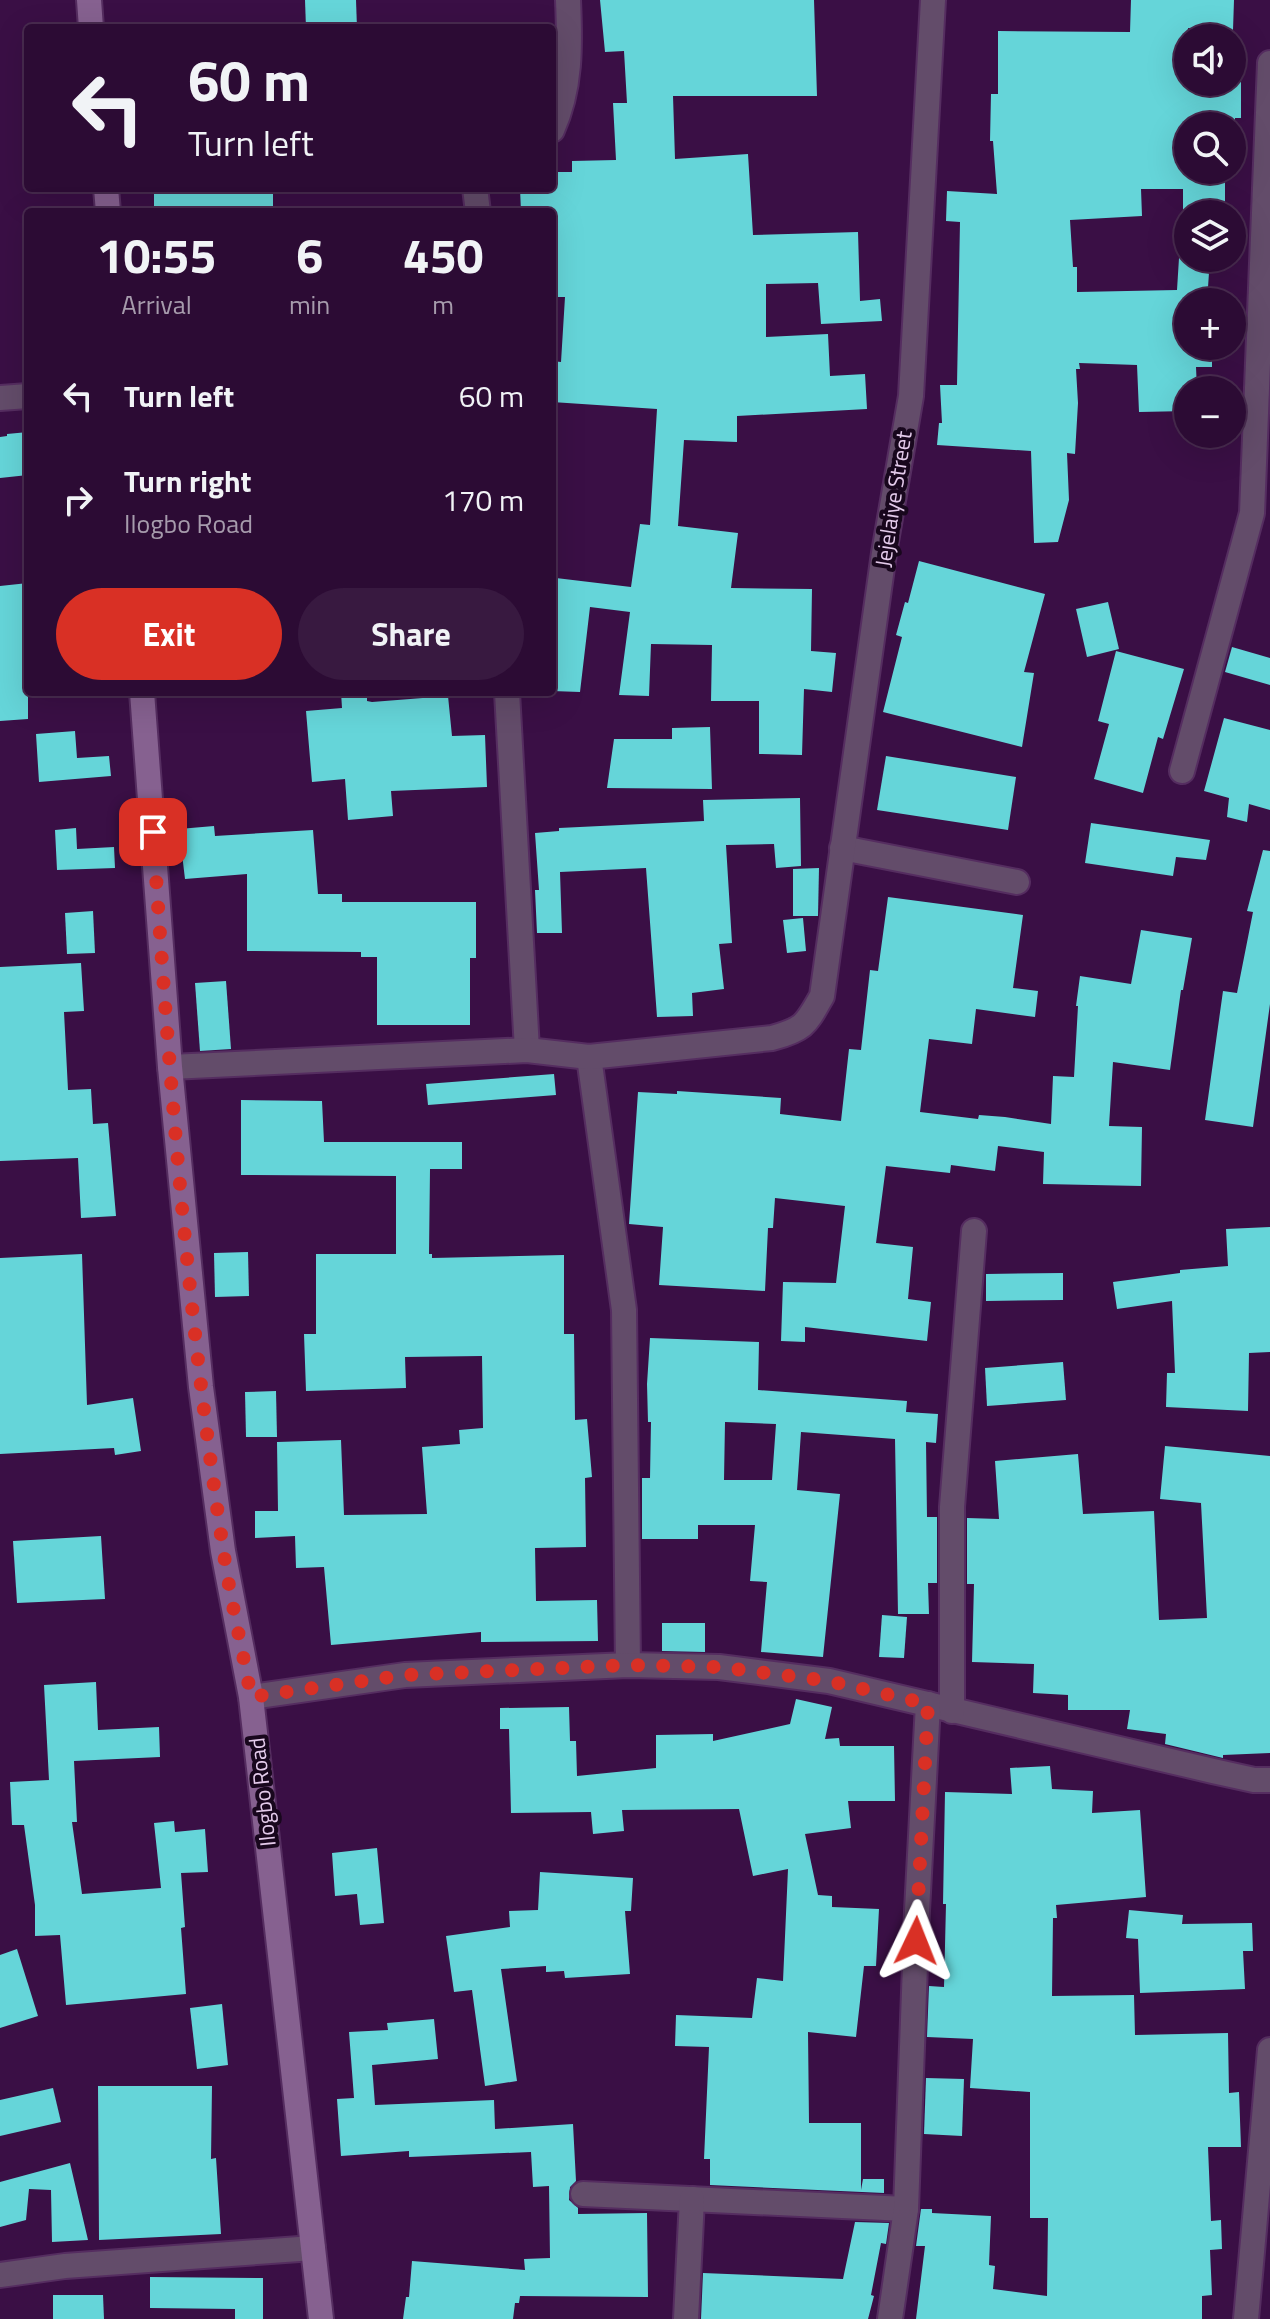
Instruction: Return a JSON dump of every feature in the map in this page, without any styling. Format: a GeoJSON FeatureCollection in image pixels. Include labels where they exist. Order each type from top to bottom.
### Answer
{"type":"FeatureCollection","features":[{"type":"Feature","properties":{"kind":"main road"},"geometry":{"type":"LineString","coordinates":[[89,0],[91,24]]}},
{"type":"Feature","properties":{"kind":"main road","name":"Ilogbo Road"},"geometry":{"type":"LineString","coordinates":[[142,696],[170,1067],[201,1387],[223,1551],[251,1697],[321,2319]]}},
{"type":"Feature","properties":{"kind":"street"},"geometry":{"type":"LineString","coordinates":[[556,121],[561,109],[570,55],[568,0]]}},
{"type":"Feature","properties":{"kind":"street","name":"Jejelaiye Street"},"geometry":{"type":"LineString","coordinates":[[589,1057],[772,1038],[806,1024],[822,996],[884,553],[911,396],[933,0]]}},
{"type":"Feature","properties":{"kind":"street"},"geometry":{"type":"LineString","coordinates":[[1182,771],[1252,513],[1270,63]]}},
{"type":"Feature","properties":{"kind":"street"},"geometry":{"type":"LineString","coordinates":[[0,398],[24,396]]}},
{"type":"Feature","properties":{"kind":"street"},"geometry":{"type":"LineString","coordinates":[[507,696],[527,1050]]}},
{"type":"Feature","properties":{"kind":"street"},"geometry":{"type":"LineString","coordinates":[[842,848],[1017,882]]}},
{"type":"Feature","properties":{"kind":"street"},"geometry":{"type":"LineString","coordinates":[[170,1067],[527,1050],[589,1057],[624,1310],[628,1665]]}},
{"type":"Feature","properties":{"kind":"street"},"geometry":{"type":"LineString","coordinates":[[952,1711],[952,1507],[974,1231]]}},
{"type":"Feature","properties":{"kind":"street"},"geometry":{"type":"LineString","coordinates":[[251,1697],[405,1675],[628,1665],[719,1667],[829,1681],[1213,1771],[1254,1780],[1270,1780]]}},
{"type":"Feature","properties":{"kind":"street"},"geometry":{"type":"LineString","coordinates":[[890,2319],[906,2209],[928,1704]]}},
{"type":"Feature","properties":{"kind":"street"},"geometry":{"type":"LineString","coordinates":[[1246,2319],[1270,2050]]}},
{"type":"Feature","properties":{"kind":"street"},"geometry":{"type":"LineString","coordinates":[[583,2194],[906,2209]]}},
{"type":"Feature","properties":{"kind":"street"},"geometry":{"type":"LineString","coordinates":[[686,2319],[692,2199]]}},
{"type":"Feature","properties":{"kind":"street"},"geometry":{"type":"LineString","coordinates":[[0,2275],[65,2266],[313,2248]]}},
{"type":"Feature","properties":{"kind":"building"},"geometry":{"type":"Polygon","coordinates":[[[305,0],[356,0],[357,24],[306,24],[305,0]]]}},
{"type":"Feature","properties":{"kind":"building"},"geometry":{"type":"Polygon","coordinates":[[[600,0],[814,0],[817,96],[673,96],[675,159],[748,154],[753,235],[858,232],[860,301],[880,299],[882,321],[821,324],[818,283],[766,284],[766,337],[828,334],[830,376],[865,374],[867,409],[737,416],[737,442],[684,440],[678,526],[738,533],[731,588],[812,589],[811,651],[836,653],[832,692],[804,689],[802,755],[759,754],[759,701],[711,701],[712,645],[651,644],[649,696],[619,695],[630,612],[590,607],[580,692],[556,691],[556,578],[631,587],[640,524],[650,525],[657,409],[556,402],[556,361],[561,362],[565,297],[556,297],[556,208],[521,208],[520,192],[556,192],[556,172],[572,172],[572,161],[616,160],[613,103],[627,103],[624,51],[605,52],[600,0]]]}},
{"type":"Feature","properties":{"kind":"building"},"geometry":{"type":"Polygon","coordinates":[[[1131,0],[1234,0],[1233,24],[1174,24],[1174,96],[1241,96],[1241,112],[1174,112],[1174,184],[1225,184],[1225,200],[1183,200],[1183,189],[1141,189],[1142,216],[1070,220],[1073,267],[1077,267],[1077,292],[1174,290],[1174,360],[1212,360],[1212,367],[1196,367],[1196,376],[1174,376],[1174,411],[1139,412],[1137,365],[1079,363],[1080,369],[1076,369],[1075,454],[1067,453],[1069,500],[1058,542],[1034,543],[1031,451],[937,445],[939,423],[942,423],[940,385],[957,385],[960,222],[946,221],[947,191],[997,194],[993,141],[990,141],[991,94],[998,94],[998,31],[1130,32],[1131,0]]]}},
{"type":"Feature","properties":{"kind":"building"},"geometry":{"type":"Polygon","coordinates":[[[154,192],[273,192],[273,208],[154,208],[154,192]]]}},
{"type":"Feature","properties":{"kind":"building"},"geometry":{"type":"Polygon","coordinates":[[[1178,272],[1209,272],[1208,288],[1177,288],[1178,272]]]}},
{"type":"Feature","properties":{"kind":"building"},"geometry":{"type":"Polygon","coordinates":[[[24,432],[24,475],[0,478],[0,437],[24,432]]]}},
{"type":"Feature","properties":{"kind":"building"},"geometry":{"type":"Polygon","coordinates":[[[919,561],[1045,594],[1024,672],[1034,673],[1022,747],[883,712],[902,637],[896,635],[919,561]]]}},
{"type":"Feature","properties":{"kind":"building"},"geometry":{"type":"Polygon","coordinates":[[[24,583],[24,696],[28,696],[28,719],[0,721],[0,586],[24,583]]]}},
{"type":"Feature","properties":{"kind":"building"},"geometry":{"type":"Polygon","coordinates":[[[1108,602],[1119,649],[1087,657],[1076,609],[1108,602]]]}},
{"type":"Feature","properties":{"kind":"building"},"geometry":{"type":"Polygon","coordinates":[[[1232,647],[1270,658],[1270,685],[1225,672],[1232,647]]]}},
{"type":"Feature","properties":{"kind":"building"},"geometry":{"type":"Polygon","coordinates":[[[1116,651],[1184,669],[1163,739],[1158,737],[1143,793],[1094,779],[1109,724],[1098,721],[1116,651]]]}},
{"type":"Feature","properties":{"kind":"building"},"geometry":{"type":"Polygon","coordinates":[[[341,696],[367,696],[367,701],[372,702],[448,696],[452,736],[485,735],[487,787],[391,791],[393,816],[348,820],[345,779],[312,782],[306,711],[342,708],[341,696]]]}},
{"type":"Feature","properties":{"kind":"building"},"geometry":{"type":"Polygon","coordinates":[[[1224,718],[1270,730],[1270,810],[1249,804],[1247,822],[1227,817],[1229,798],[1204,791],[1224,718]]]}},
{"type":"Feature","properties":{"kind":"building"},"geometry":{"type":"Polygon","coordinates":[[[710,727],[712,789],[607,788],[614,739],[672,739],[672,728],[710,727]]]}},
{"type":"Feature","properties":{"kind":"building"},"geometry":{"type":"Polygon","coordinates":[[[75,731],[77,758],[109,756],[111,776],[39,782],[36,734],[75,731]]]}},
{"type":"Feature","properties":{"kind":"building"},"geometry":{"type":"Polygon","coordinates":[[[886,756],[1016,777],[1008,830],[877,810],[886,756]]]}},
{"type":"Feature","properties":{"kind":"building"},"geometry":{"type":"Polygon","coordinates":[[[800,798],[801,866],[776,868],[774,844],[726,845],[732,943],[719,944],[724,989],[692,993],[693,1016],[657,1017],[646,868],[560,872],[562,933],[537,933],[535,890],[539,890],[535,833],[559,831],[559,828],[704,821],[703,800],[800,798]]]}},
{"type":"Feature","properties":{"kind":"building"},"geometry":{"type":"Polygon","coordinates":[[[1091,823],[1210,840],[1206,860],[1176,857],[1173,876],[1085,863],[1091,823]]]}},
{"type":"Feature","properties":{"kind":"building"},"geometry":{"type":"Polygon","coordinates":[[[214,826],[215,836],[313,830],[318,894],[342,894],[342,902],[476,902],[476,958],[470,958],[470,1025],[377,1025],[377,957],[361,957],[361,952],[247,951],[247,874],[185,879],[179,829],[214,826]]]}},
{"type":"Feature","properties":{"kind":"building"},"geometry":{"type":"Polygon","coordinates":[[[76,828],[77,849],[114,847],[115,868],[57,870],[55,830],[76,828]]]}},
{"type":"Feature","properties":{"kind":"building"},"geometry":{"type":"Polygon","coordinates":[[[1263,850],[1270,851],[1270,1004],[1253,1127],[1205,1120],[1223,991],[1237,993],[1253,912],[1247,911],[1263,850]]]}},
{"type":"Feature","properties":{"kind":"building"},"geometry":{"type":"Polygon","coordinates":[[[819,868],[818,916],[793,916],[793,869],[819,868]]]}},
{"type":"Feature","properties":{"kind":"building"},"geometry":{"type":"Polygon","coordinates":[[[888,897],[1023,915],[1013,988],[1038,991],[1035,1017],[976,1009],[972,1044],[929,1039],[920,1112],[978,1119],[979,1115],[1005,1117],[1051,1124],[1053,1076],[1074,1077],[1080,976],[1131,984],[1141,930],[1192,938],[1170,1070],[1113,1062],[1109,1126],[1142,1127],[1141,1186],[1043,1184],[1044,1152],[998,1146],[995,1171],[951,1165],[950,1173],[886,1166],[876,1243],[913,1247],[908,1299],[931,1302],[927,1341],[805,1327],[805,1342],[781,1341],[783,1282],[836,1283],[845,1206],[775,1198],[773,1228],[768,1228],[765,1291],[659,1285],[663,1227],[629,1224],[638,1092],[677,1094],[677,1091],[781,1098],[780,1114],[841,1121],[849,1049],[861,1050],[870,970],[878,971],[888,897]]]}},
{"type":"Feature","properties":{"kind":"building"},"geometry":{"type":"Polygon","coordinates":[[[93,911],[95,953],[67,954],[65,913],[93,911]]]}},
{"type":"Feature","properties":{"kind":"building"},"geometry":{"type":"Polygon","coordinates":[[[803,918],[806,951],[787,953],[783,920],[803,918]]]}},
{"type":"Feature","properties":{"kind":"building"},"geometry":{"type":"Polygon","coordinates":[[[81,963],[84,1011],[64,1012],[68,1090],[91,1089],[93,1124],[108,1123],[116,1216],[81,1218],[78,1158],[0,1161],[0,967],[81,963]]]}},
{"type":"Feature","properties":{"kind":"building"},"geometry":{"type":"Polygon","coordinates":[[[226,981],[231,1049],[200,1051],[195,983],[226,981]]]}},
{"type":"Feature","properties":{"kind":"building"},"geometry":{"type":"Polygon","coordinates":[[[554,1074],[556,1095],[428,1105],[426,1084],[554,1074]]]}},
{"type":"Feature","properties":{"kind":"building"},"geometry":{"type":"Polygon","coordinates":[[[241,1100],[322,1101],[324,1142],[462,1142],[462,1169],[430,1169],[429,1254],[432,1258],[564,1255],[564,1334],[574,1334],[575,1420],[587,1419],[592,1477],[585,1478],[586,1547],[535,1548],[536,1601],[597,1600],[598,1641],[481,1642],[481,1632],[331,1645],[324,1567],[296,1568],[295,1536],[255,1538],[255,1511],[278,1511],[277,1442],[341,1440],[344,1515],[427,1514],[422,1447],[460,1444],[459,1430],[483,1428],[482,1356],[405,1357],[406,1388],[306,1391],[304,1334],[316,1334],[316,1254],[396,1254],[396,1176],[241,1175],[241,1100]]]}},
{"type":"Feature","properties":{"kind":"building"},"geometry":{"type":"Polygon","coordinates":[[[1270,1227],[1270,1352],[1249,1353],[1248,1411],[1166,1407],[1167,1373],[1175,1373],[1172,1301],[1117,1309],[1113,1282],[1180,1273],[1180,1270],[1228,1266],[1226,1229],[1270,1227]]]}},
{"type":"Feature","properties":{"kind":"building"},"geometry":{"type":"Polygon","coordinates":[[[248,1252],[249,1296],[215,1297],[214,1253],[248,1252]]]}},
{"type":"Feature","properties":{"kind":"building"},"geometry":{"type":"Polygon","coordinates":[[[82,1254],[87,1405],[133,1398],[141,1451],[115,1455],[114,1448],[0,1454],[0,1258],[82,1254]]]}},
{"type":"Feature","properties":{"kind":"building"},"geometry":{"type":"Polygon","coordinates":[[[1063,1273],[1063,1300],[986,1301],[986,1274],[1063,1273]]]}},
{"type":"Feature","properties":{"kind":"building"},"geometry":{"type":"Polygon","coordinates":[[[650,1338],[759,1342],[758,1390],[907,1401],[906,1412],[938,1414],[936,1443],[926,1442],[927,1517],[937,1517],[937,1583],[928,1583],[929,1614],[898,1614],[895,1439],[801,1432],[797,1490],[840,1494],[823,1657],[761,1652],[767,1582],[750,1581],[755,1525],[698,1525],[698,1539],[642,1539],[642,1478],[650,1478],[651,1422],[648,1422],[650,1338]],[[725,1422],[724,1480],[772,1480],[776,1424],[725,1422]]]}},
{"type":"Feature","properties":{"kind":"building"},"geometry":{"type":"Polygon","coordinates":[[[1063,1362],[1066,1400],[987,1406],[985,1368],[1063,1362]]]}},
{"type":"Feature","properties":{"kind":"building"},"geometry":{"type":"Polygon","coordinates":[[[276,1391],[277,1437],[246,1437],[245,1392],[276,1391]]]}},
{"type":"Feature","properties":{"kind":"building"},"geometry":{"type":"Polygon","coordinates":[[[1165,1446],[1270,1456],[1270,1753],[1223,1755],[1223,1758],[1165,1744],[1166,1734],[1127,1729],[1130,1710],[1068,1710],[1068,1695],[1033,1693],[1034,1664],[972,1662],[974,1584],[967,1584],[967,1518],[999,1519],[995,1461],[1078,1454],[1083,1514],[1154,1511],[1159,1620],[1207,1618],[1201,1503],[1160,1499],[1165,1446]]]}},
{"type":"Feature","properties":{"kind":"building"},"geometry":{"type":"Polygon","coordinates":[[[101,1536],[105,1599],[17,1603],[13,1541],[101,1536]]]}},
{"type":"Feature","properties":{"kind":"building"},"geometry":{"type":"Polygon","coordinates":[[[882,1615],[907,1617],[904,1658],[879,1657],[882,1615]]]}},
{"type":"Feature","properties":{"kind":"building"},"geometry":{"type":"Polygon","coordinates":[[[662,1623],[705,1623],[705,1652],[662,1651],[662,1623]]]}},
{"type":"Feature","properties":{"kind":"building"},"geometry":{"type":"Polygon","coordinates":[[[96,1682],[98,1730],[159,1727],[160,1757],[74,1761],[77,1822],[72,1822],[82,1894],[161,1888],[154,1823],[174,1821],[175,1832],[205,1829],[208,1872],[181,1873],[186,1994],[66,2005],[60,1935],[35,1936],[35,1905],[24,1825],[12,1825],[10,1782],[49,1780],[44,1685],[96,1682]]]}},
{"type":"Feature","properties":{"kind":"building"},"geometry":{"type":"Polygon","coordinates":[[[796,1699],[832,1707],[825,1739],[839,1738],[840,1746],[894,1746],[895,1801],[848,1801],[851,1828],[805,1834],[818,1895],[832,1896],[832,1907],[879,1909],[876,1966],[864,1966],[856,2037],[808,2032],[809,2123],[861,2123],[861,2190],[863,2179],[884,2179],[884,2193],[710,2185],[710,2159],[704,2159],[709,2047],[675,2046],[676,2015],[752,2018],[757,1978],[783,1981],[788,1869],[753,1876],[739,1809],[622,1810],[624,1831],[593,1834],[591,1812],[511,1813],[509,1729],[500,1729],[500,1708],[569,1707],[570,1741],[576,1741],[577,1776],[656,1768],[656,1735],[713,1734],[713,1741],[790,1724],[796,1699]]]}},
{"type":"Feature","properties":{"kind":"building"},"geometry":{"type":"Polygon","coordinates":[[[1050,1766],[1052,1789],[1093,1791],[1092,1813],[1140,1810],[1146,1897],[1056,1905],[1057,1918],[1053,1918],[1052,1996],[1134,1995],[1135,2035],[1228,2033],[1229,2093],[1239,2092],[1241,2147],[1208,2147],[1211,2221],[1221,2220],[1222,2249],[1210,2250],[1212,2295],[1202,2296],[1202,2319],[916,2319],[925,2246],[916,2246],[921,2209],[932,2209],[932,2213],[991,2216],[989,2265],[995,2266],[993,2289],[1047,2296],[1048,2218],[1030,2218],[1030,2092],[970,2088],[973,2039],[927,2037],[929,1986],[944,1987],[945,1792],[1012,1794],[1010,1768],[1050,1766]]]}},
{"type":"Feature","properties":{"kind":"building"},"geometry":{"type":"Polygon","coordinates":[[[377,1848],[384,1923],[360,1925],[357,1894],[335,1896],[332,1853],[377,1848]]]}},
{"type":"Feature","properties":{"kind":"building"},"geometry":{"type":"Polygon","coordinates":[[[540,1872],[633,1878],[631,1911],[625,1911],[630,1974],[565,1978],[564,1971],[546,1972],[546,1966],[501,1969],[517,2081],[485,2086],[472,1990],[454,1992],[446,1936],[510,1927],[509,1911],[538,1910],[540,1872]]]}},
{"type":"Feature","properties":{"kind":"building"},"geometry":{"type":"Polygon","coordinates":[[[1129,1910],[1183,1915],[1182,1924],[1252,1923],[1253,1951],[1243,1951],[1245,1989],[1140,1993],[1138,1939],[1126,1938],[1129,1910]]]}},
{"type":"Feature","properties":{"kind":"building"},"geometry":{"type":"Polygon","coordinates":[[[17,1949],[38,2016],[0,2028],[0,1955],[17,1949]]]}},
{"type":"Feature","properties":{"kind":"building"},"geometry":{"type":"Polygon","coordinates":[[[222,2004],[228,2065],[197,2069],[190,2008],[222,2004]]]}},
{"type":"Feature","properties":{"kind":"building"},"geometry":{"type":"Polygon","coordinates":[[[434,2019],[438,2059],[372,2065],[375,2105],[494,2100],[495,2129],[573,2124],[576,2181],[570,2187],[569,2200],[578,2208],[578,2214],[647,2213],[648,2297],[520,2296],[519,2303],[515,2303],[513,2319],[403,2319],[406,2297],[409,2297],[412,2261],[525,2270],[524,2259],[550,2258],[549,2186],[533,2187],[531,2152],[409,2157],[409,2151],[341,2156],[337,2099],[354,2098],[349,2032],[388,2030],[387,2023],[434,2019]]]}},
{"type":"Feature","properties":{"kind":"building"},"geometry":{"type":"Polygon","coordinates":[[[926,2078],[964,2079],[962,2136],[924,2134],[926,2078]]]}},
{"type":"Feature","properties":{"kind":"building"},"geometry":{"type":"Polygon","coordinates":[[[98,2086],[212,2086],[211,2159],[216,2158],[221,2234],[99,2240],[98,2086]]]}},
{"type":"Feature","properties":{"kind":"building"},"geometry":{"type":"Polygon","coordinates":[[[53,2088],[61,2122],[0,2136],[0,2100],[53,2088]]]}},
{"type":"Feature","properties":{"kind":"building"},"geometry":{"type":"Polygon","coordinates":[[[70,2163],[88,2240],[52,2242],[51,2190],[29,2189],[26,2220],[0,2227],[0,2182],[70,2163]]]}},
{"type":"Feature","properties":{"kind":"building"},"geometry":{"type":"Polygon","coordinates":[[[855,2222],[889,2223],[886,2244],[881,2243],[868,2319],[701,2319],[703,2273],[843,2279],[855,2222]]]}},
{"type":"Feature","properties":{"kind":"building"},"geometry":{"type":"Polygon","coordinates":[[[150,2277],[263,2278],[263,2319],[235,2319],[235,2309],[150,2308],[150,2277]]]}},
{"type":"Feature","properties":{"kind":"building"},"geometry":{"type":"Polygon","coordinates":[[[53,2295],[103,2295],[104,2319],[53,2319],[53,2295]]]}},
{"type":"Feature","properties":{"kind":"route"},"geometry":{"type":"LineString","coordinates":[[153,832],[170,1067],[201,1387],[223,1551],[251,1697],[405,1675],[628,1665],[719,1667],[829,1681],[928,1704],[916,1941]]}}]}
